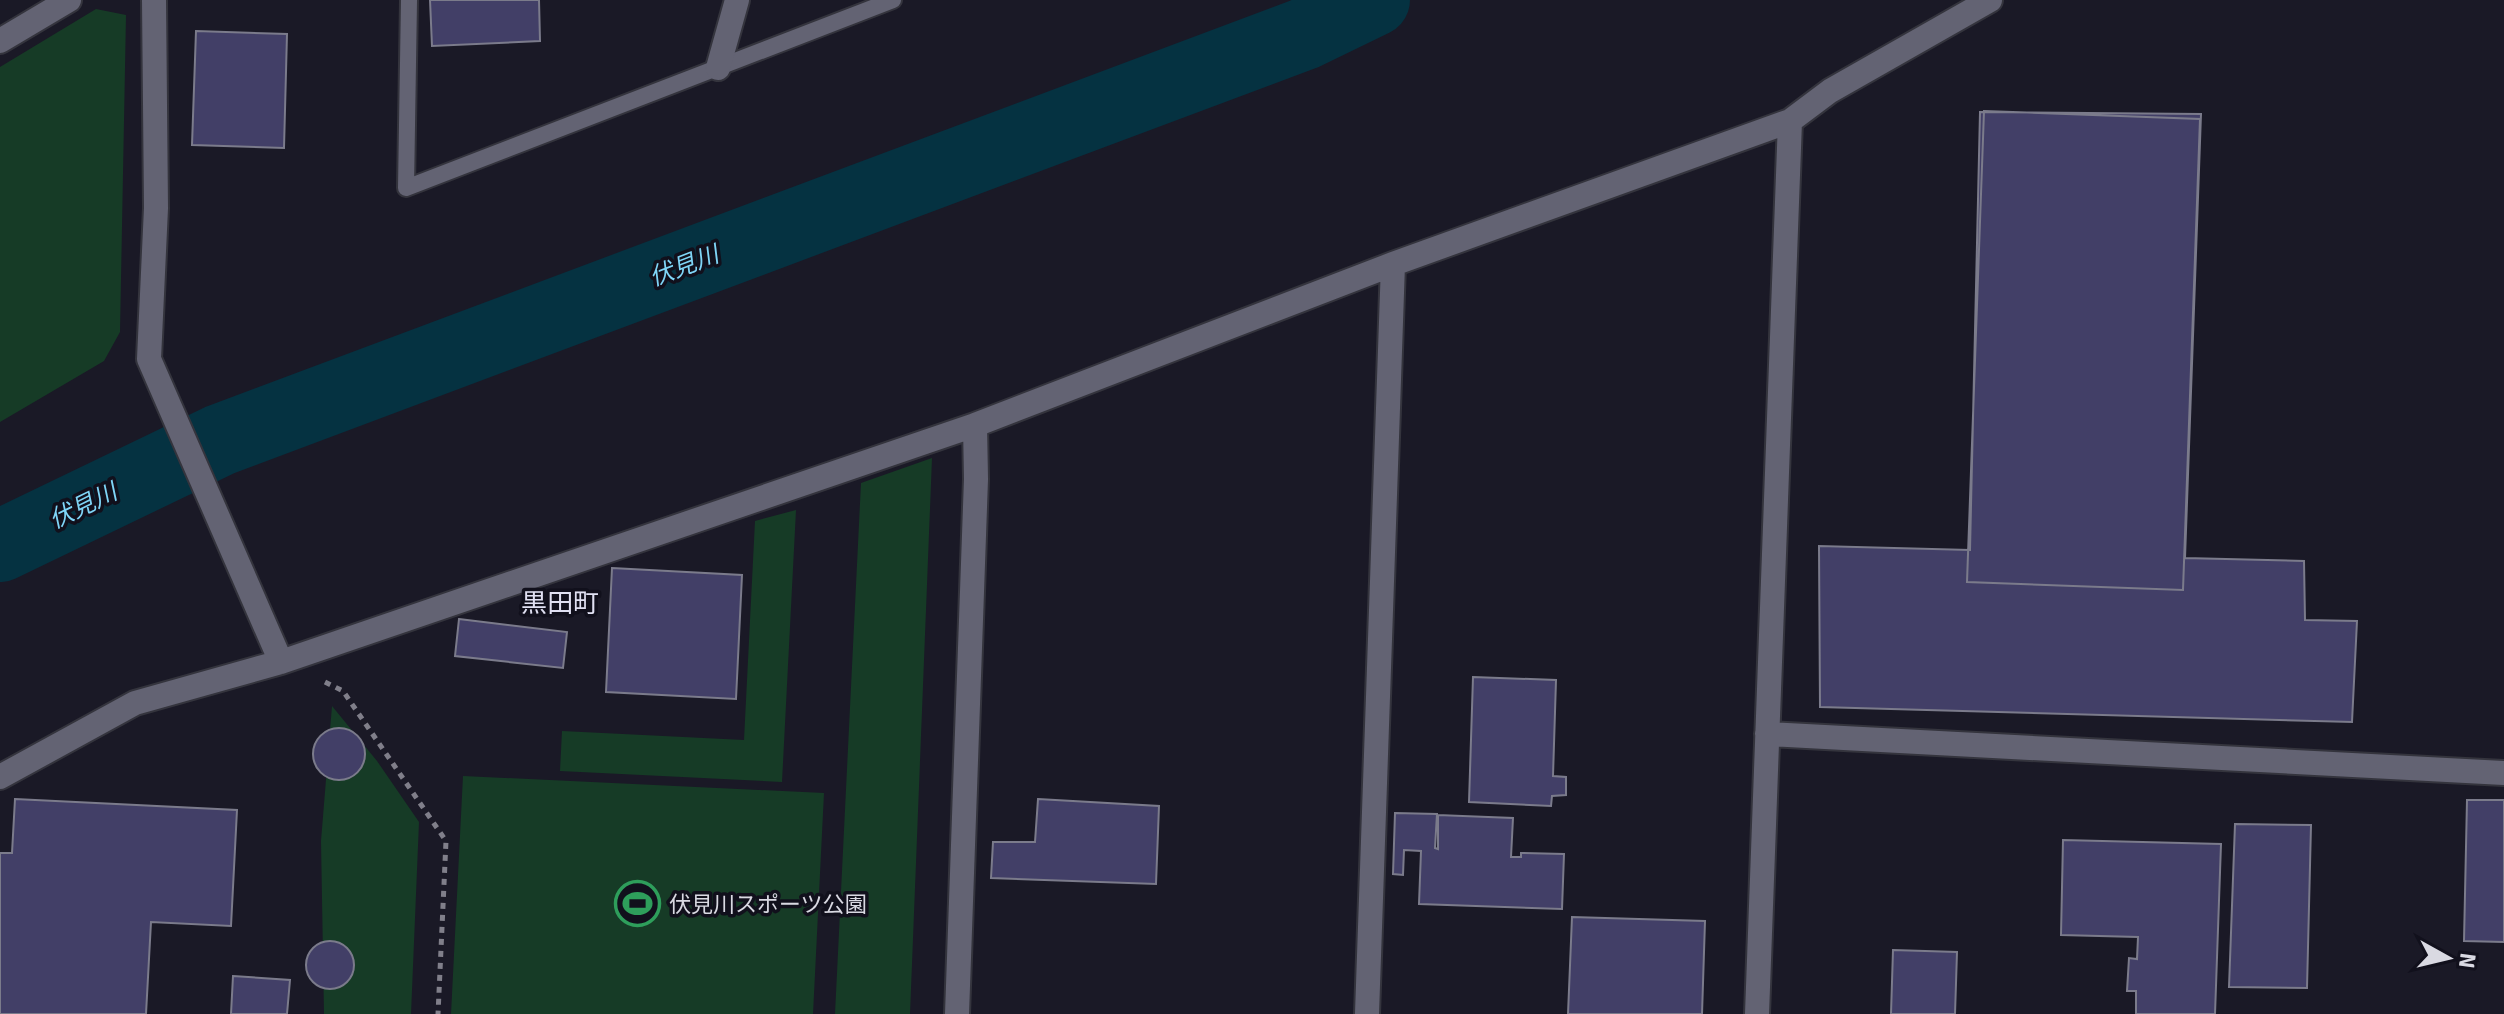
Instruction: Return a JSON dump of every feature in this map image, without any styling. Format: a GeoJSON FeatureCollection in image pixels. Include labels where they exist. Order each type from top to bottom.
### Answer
{"type":"FeatureCollection","features":[{"type":"Feature","properties":{"kind":"street"},"geometry":{"type":"LineString","coordinates":[[0,41],[69,0]]}},
{"type":"Feature","properties":{"kind":"street"},"geometry":{"type":"LineString","coordinates":[[154,0],[156,208],[149,359],[281,662]]}},
{"type":"Feature","properties":{"kind":"street"},"geometry":{"type":"LineString","coordinates":[[718,68],[737,0]]}},
{"type":"Feature","properties":{"kind":"street"},"geometry":{"type":"LineString","coordinates":[[0,777],[135,703],[281,662],[975,425],[1393,264],[1790,121],[1830,91],[1990,0]]}},
{"type":"Feature","properties":{"kind":"street"},"geometry":{"type":"LineString","coordinates":[[1757,1014],[1790,121]]}},
{"type":"Feature","properties":{"kind":"street"},"geometry":{"type":"LineString","coordinates":[[1367,1014],[1393,264]]}},
{"type":"Feature","properties":{"kind":"street"},"geometry":{"type":"LineString","coordinates":[[957,1014],[976,479],[975,425]]}},
{"type":"Feature","properties":{"kind":"street"},"geometry":{"type":"LineString","coordinates":[[1767,734],[2504,773]]}},
{"type":"Feature","properties":{"kind":"lane"},"geometry":{"type":"LineString","coordinates":[[409,0],[406,188],[893,0]]}},
{"type":"Feature","properties":{"kind":"path"},"geometry":{"type":"LineString","coordinates":[[281,662],[343,691],[446,841],[438,1014]]}},
{"type":"Feature","properties":{"kind":"green space"},"geometry":{"type":"Polygon","coordinates":[[[96,9],[126,15],[120,332],[104,361],[0,422],[0,67],[96,9]]]}},
{"type":"Feature","properties":{"kind":"green space"},"geometry":{"type":"Polygon","coordinates":[[[932,458],[910,1014],[835,1014],[861,483],[932,458]]]}},
{"type":"Feature","properties":{"kind":"green space"},"geometry":{"type":"Polygon","coordinates":[[[796,510],[782,782],[560,771],[562,731],[744,740],[755,521],[796,510]]]}},
{"type":"Feature","properties":{"kind":"green space"},"geometry":{"type":"Polygon","coordinates":[[[332,706],[377,761],[419,822],[411,1014],[324,1014],[321,841],[332,706]]]}},
{"type":"Feature","properties":{"kind":"green space","name":"伏見川スポーツ公園"},"geometry":{"type":"Polygon","coordinates":[[[463,776],[824,793],[813,1014],[451,1014],[463,776]]]}},
{"type":"Feature","properties":{"kind":"building"},"geometry":{"type":"Polygon","coordinates":[[[430,0],[539,0],[540,41],[432,46],[430,0]]]}},
{"type":"Feature","properties":{"kind":"building"},"geometry":{"type":"Polygon","coordinates":[[[196,31],[287,34],[284,148],[192,145],[196,31]]]}},
{"type":"Feature","properties":{"kind":"building"},"geometry":{"type":"Polygon","coordinates":[[[1984,111],[2200,119],[2183,590],[1967,582],[1984,111]]]}},
{"type":"Feature","properties":{"kind":"building"},"geometry":{"type":"Polygon","coordinates":[[[1980,112],[2201,114],[2185,558],[2304,561],[2305,620],[2357,621],[2352,722],[1820,707],[1819,546],[1970,550],[1980,112]]]}},
{"type":"Feature","properties":{"kind":"building"},"geometry":{"type":"Polygon","coordinates":[[[612,568],[742,575],[736,699],[606,692],[612,568]]]}},
{"type":"Feature","properties":{"kind":"building"},"geometry":{"type":"Polygon","coordinates":[[[459,619],[567,632],[563,668],[455,656],[459,619]]]}},
{"type":"Feature","properties":{"kind":"building"},"geometry":{"type":"Polygon","coordinates":[[[1473,677],[1556,680],[1553,776],[1566,777],[1566,795],[1552,796],[1551,806],[1469,802],[1473,677]]]}},
{"type":"Feature","properties":{"kind":"building"},"geometry":{"type":"Polygon","coordinates":[[[339,728],[358,735],[365,754],[358,773],[339,780],[320,773],[313,754],[320,735],[339,728]]]}},
{"type":"Feature","properties":{"kind":"building"},"geometry":{"type":"Polygon","coordinates":[[[15,799],[237,810],[231,926],[151,922],[146,1014],[0,1014],[0,853],[12,853],[15,799]]]}},
{"type":"Feature","properties":{"kind":"building"},"geometry":{"type":"Polygon","coordinates":[[[1038,799],[1159,806],[1156,884],[991,878],[993,842],[1035,842],[1038,799]]]}},
{"type":"Feature","properties":{"kind":"building"},"geometry":{"type":"Polygon","coordinates":[[[2467,800],[2504,800],[2504,942],[2464,941],[2467,800]]]}},
{"type":"Feature","properties":{"kind":"building"},"geometry":{"type":"Polygon","coordinates":[[[1395,813],[1437,814],[1435,848],[1438,849],[1438,815],[1513,818],[1511,857],[1521,857],[1521,853],[1564,854],[1562,909],[1419,904],[1421,851],[1404,850],[1403,875],[1393,874],[1395,813]]]}},
{"type":"Feature","properties":{"kind":"building"},"geometry":{"type":"Polygon","coordinates":[[[2235,824],[2311,825],[2307,988],[2229,987],[2235,824]]]}},
{"type":"Feature","properties":{"kind":"building"},"geometry":{"type":"Polygon","coordinates":[[[2063,840],[2221,844],[2215,1014],[2136,1014],[2136,991],[2127,991],[2129,958],[2137,959],[2138,937],[2061,935],[2063,840]]]}},
{"type":"Feature","properties":{"kind":"building"},"geometry":{"type":"Polygon","coordinates":[[[1572,917],[1705,921],[1702,1014],[1568,1014],[1572,917]]]}},
{"type":"Feature","properties":{"kind":"building"},"geometry":{"type":"Polygon","coordinates":[[[330,941],[347,948],[354,965],[347,982],[330,989],[313,982],[306,965],[313,948],[330,941]]]}},
{"type":"Feature","properties":{"kind":"building"},"geometry":{"type":"Polygon","coordinates":[[[1893,950],[1957,952],[1955,1014],[1891,1014],[1893,950]]]}},
{"type":"Feature","properties":{"kind":"building"},"geometry":{"type":"Polygon","coordinates":[[[233,976],[290,980],[287,1014],[231,1014],[233,976]]]}},
{"type":"Feature","properties":{"kind":"waterway","name":"伏見川"},"geometry":{"type":"LineString","coordinates":[[0,546],[220,440],[1304,34],[1374,0]]}},
{"type":"Feature","properties":{"kind":"place","name":"伏見川スポーツ公園"},"geometry":{"type":"Point","coordinates":[638,904]}},
{"type":"Feature","properties":{"kind":"district","name":"黒田町"},"geometry":{"type":"Point","coordinates":[560,603]}}]}
